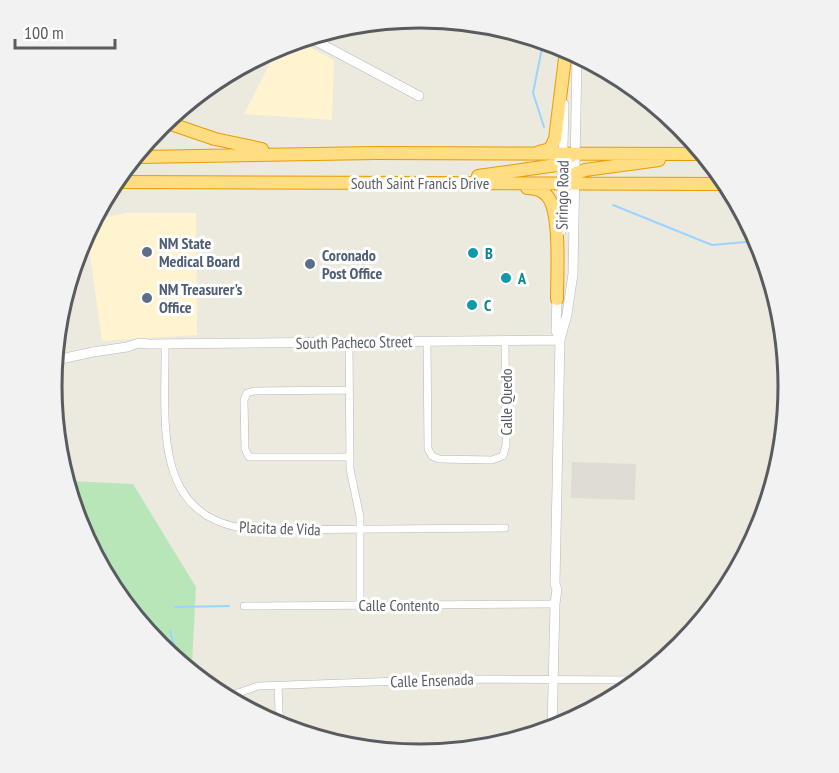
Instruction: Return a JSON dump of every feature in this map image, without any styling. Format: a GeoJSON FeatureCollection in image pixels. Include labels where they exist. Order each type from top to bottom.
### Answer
{"type":"FeatureCollection","features":[{"type":"Feature","properties":{"kind":"highway"},"geometry":{"type":"LineString","coordinates":[[535,153],[550,149],[554,142],[565,59]]}},
{"type":"Feature","properties":{"kind":"highway"},"geometry":{"type":"LineString","coordinates":[[174,125],[238,145],[302,153]]}},
{"type":"Feature","properties":{"kind":"highway","name":"South Saint Francis Drive"},"geometry":{"type":"LineString","coordinates":[[145,157],[302,153],[535,153],[567,157],[692,154]]}},
{"type":"Feature","properties":{"kind":"highway"},"geometry":{"type":"LineString","coordinates":[[570,180],[585,170],[693,155]]}},
{"type":"Feature","properties":{"kind":"highway"},"geometry":{"type":"LineString","coordinates":[[412,183],[550,166],[567,157]]}},
{"type":"Feature","properties":{"kind":"highway","name":"South Saint Francis Drive"},"geometry":{"type":"LineString","coordinates":[[126,183],[472,183],[570,180],[714,184]]}},
{"type":"Feature","properties":{"kind":"highway"},"geometry":{"type":"LineString","coordinates":[[472,183],[531,188],[546,195],[552,205],[556,229],[557,299]]}},
{"type":"Feature","properties":{"kind":"street"},"geometry":{"type":"LineString","coordinates":[[319,43],[419,96]]}},
{"type":"Feature","properties":{"kind":"street","name":"Siringo Road"},"geometry":{"type":"LineString","coordinates":[[552,719],[555,604],[553,590],[555,584],[560,340],[572,286],[566,60]]}},
{"type":"Feature","properties":{"kind":"street","name":"Siringo Road"},"geometry":{"type":"LineString","coordinates":[[560,340],[556,331],[557,299],[570,180],[567,157],[576,64]]}},
{"type":"Feature","properties":{"kind":"street","name":"South Pacheco Street"},"geometry":{"type":"LineString","coordinates":[[63,359],[127,347],[139,350],[146,348],[149,344],[560,340]]}},
{"type":"Feature","properties":{"kind":"street","name":"Calle Quedo"},"geometry":{"type":"LineString","coordinates":[[428,342],[428,448],[432,456],[439,459],[492,459],[503,456],[506,446],[505,341]]}},
{"type":"Feature","properties":{"kind":"street"},"geometry":{"type":"LineString","coordinates":[[349,342],[350,474],[359,510],[360,605]]}},
{"type":"Feature","properties":{"kind":"street","name":"Placita de Vida"},"geometry":{"type":"LineString","coordinates":[[165,344],[167,454],[172,470],[180,487],[198,508],[222,523],[241,528],[505,528]]}},
{"type":"Feature","properties":{"kind":"street"},"geometry":{"type":"LineString","coordinates":[[349,390],[254,391],[247,393],[244,400],[245,451],[249,457],[350,457]]}},
{"type":"Feature","properties":{"kind":"street","name":"Calle Contento"},"geometry":{"type":"LineString","coordinates":[[244,606],[555,604]]}},
{"type":"Feature","properties":{"kind":"street","name":"Calle Ensenada"},"geometry":{"type":"LineString","coordinates":[[235,694],[253,687],[278,685],[457,679],[624,680]]}},
{"type":"Feature","properties":{"kind":"street"},"geometry":{"type":"LineString","coordinates":[[278,685],[280,716]]}},
{"type":"Feature","properties":{"kind":"shaded area"},"geometry":{"type":"Polygon","coordinates":[[[308,46],[334,60],[332,120],[244,114],[272,60],[308,46]]]}},
{"type":"Feature","properties":{"kind":"shaded area"},"geometry":{"type":"Polygon","coordinates":[[[125,213],[196,213],[197,335],[102,341],[89,249],[103,218],[125,213]]]}},
{"type":"Feature","properties":{"kind":"shaded area"},"geometry":{"type":"Polygon","coordinates":[[[572,462],[636,464],[635,500],[571,498],[572,462]]]}},
{"type":"Feature","properties":{"kind":"green space"},"geometry":{"type":"Polygon","coordinates":[[[75,481],[133,484],[196,587],[192,663],[150,623],[109,565],[89,524],[75,481]]]}},
{"type":"Feature","properties":{"kind":"waterway"},"geometry":{"type":"LineString","coordinates":[[542,50],[533,93],[544,127]]}},
{"type":"Feature","properties":{"kind":"waterway"},"geometry":{"type":"LineString","coordinates":[[613,205],[712,245],[747,242]]}},
{"type":"Feature","properties":{"kind":"waterway"},"geometry":{"type":"LineString","coordinates":[[175,607],[229,606]]}},
{"type":"Feature","properties":{"kind":"waterway"},"geometry":{"type":"LineString","coordinates":[[170,631],[175,648]]}},
{"type":"Feature","properties":{"kind":"place","name":"NM State Medical Board"},"geometry":{"type":"Point","coordinates":[147,252]}},
{"type":"Feature","properties":{"kind":"place","name":"B"},"geometry":{"type":"Point","coordinates":[473,253]}},
{"type":"Feature","properties":{"kind":"place","name":"Coronado Post Office"},"geometry":{"type":"Point","coordinates":[310,264]}},
{"type":"Feature","properties":{"kind":"place","name":"A"},"geometry":{"type":"Point","coordinates":[506,278]}},
{"type":"Feature","properties":{"kind":"place","name":"NM Treasurer's Office"},"geometry":{"type":"Point","coordinates":[147,298]}},
{"type":"Feature","properties":{"kind":"place","name":"C"},"geometry":{"type":"Point","coordinates":[472,305]}}]}
